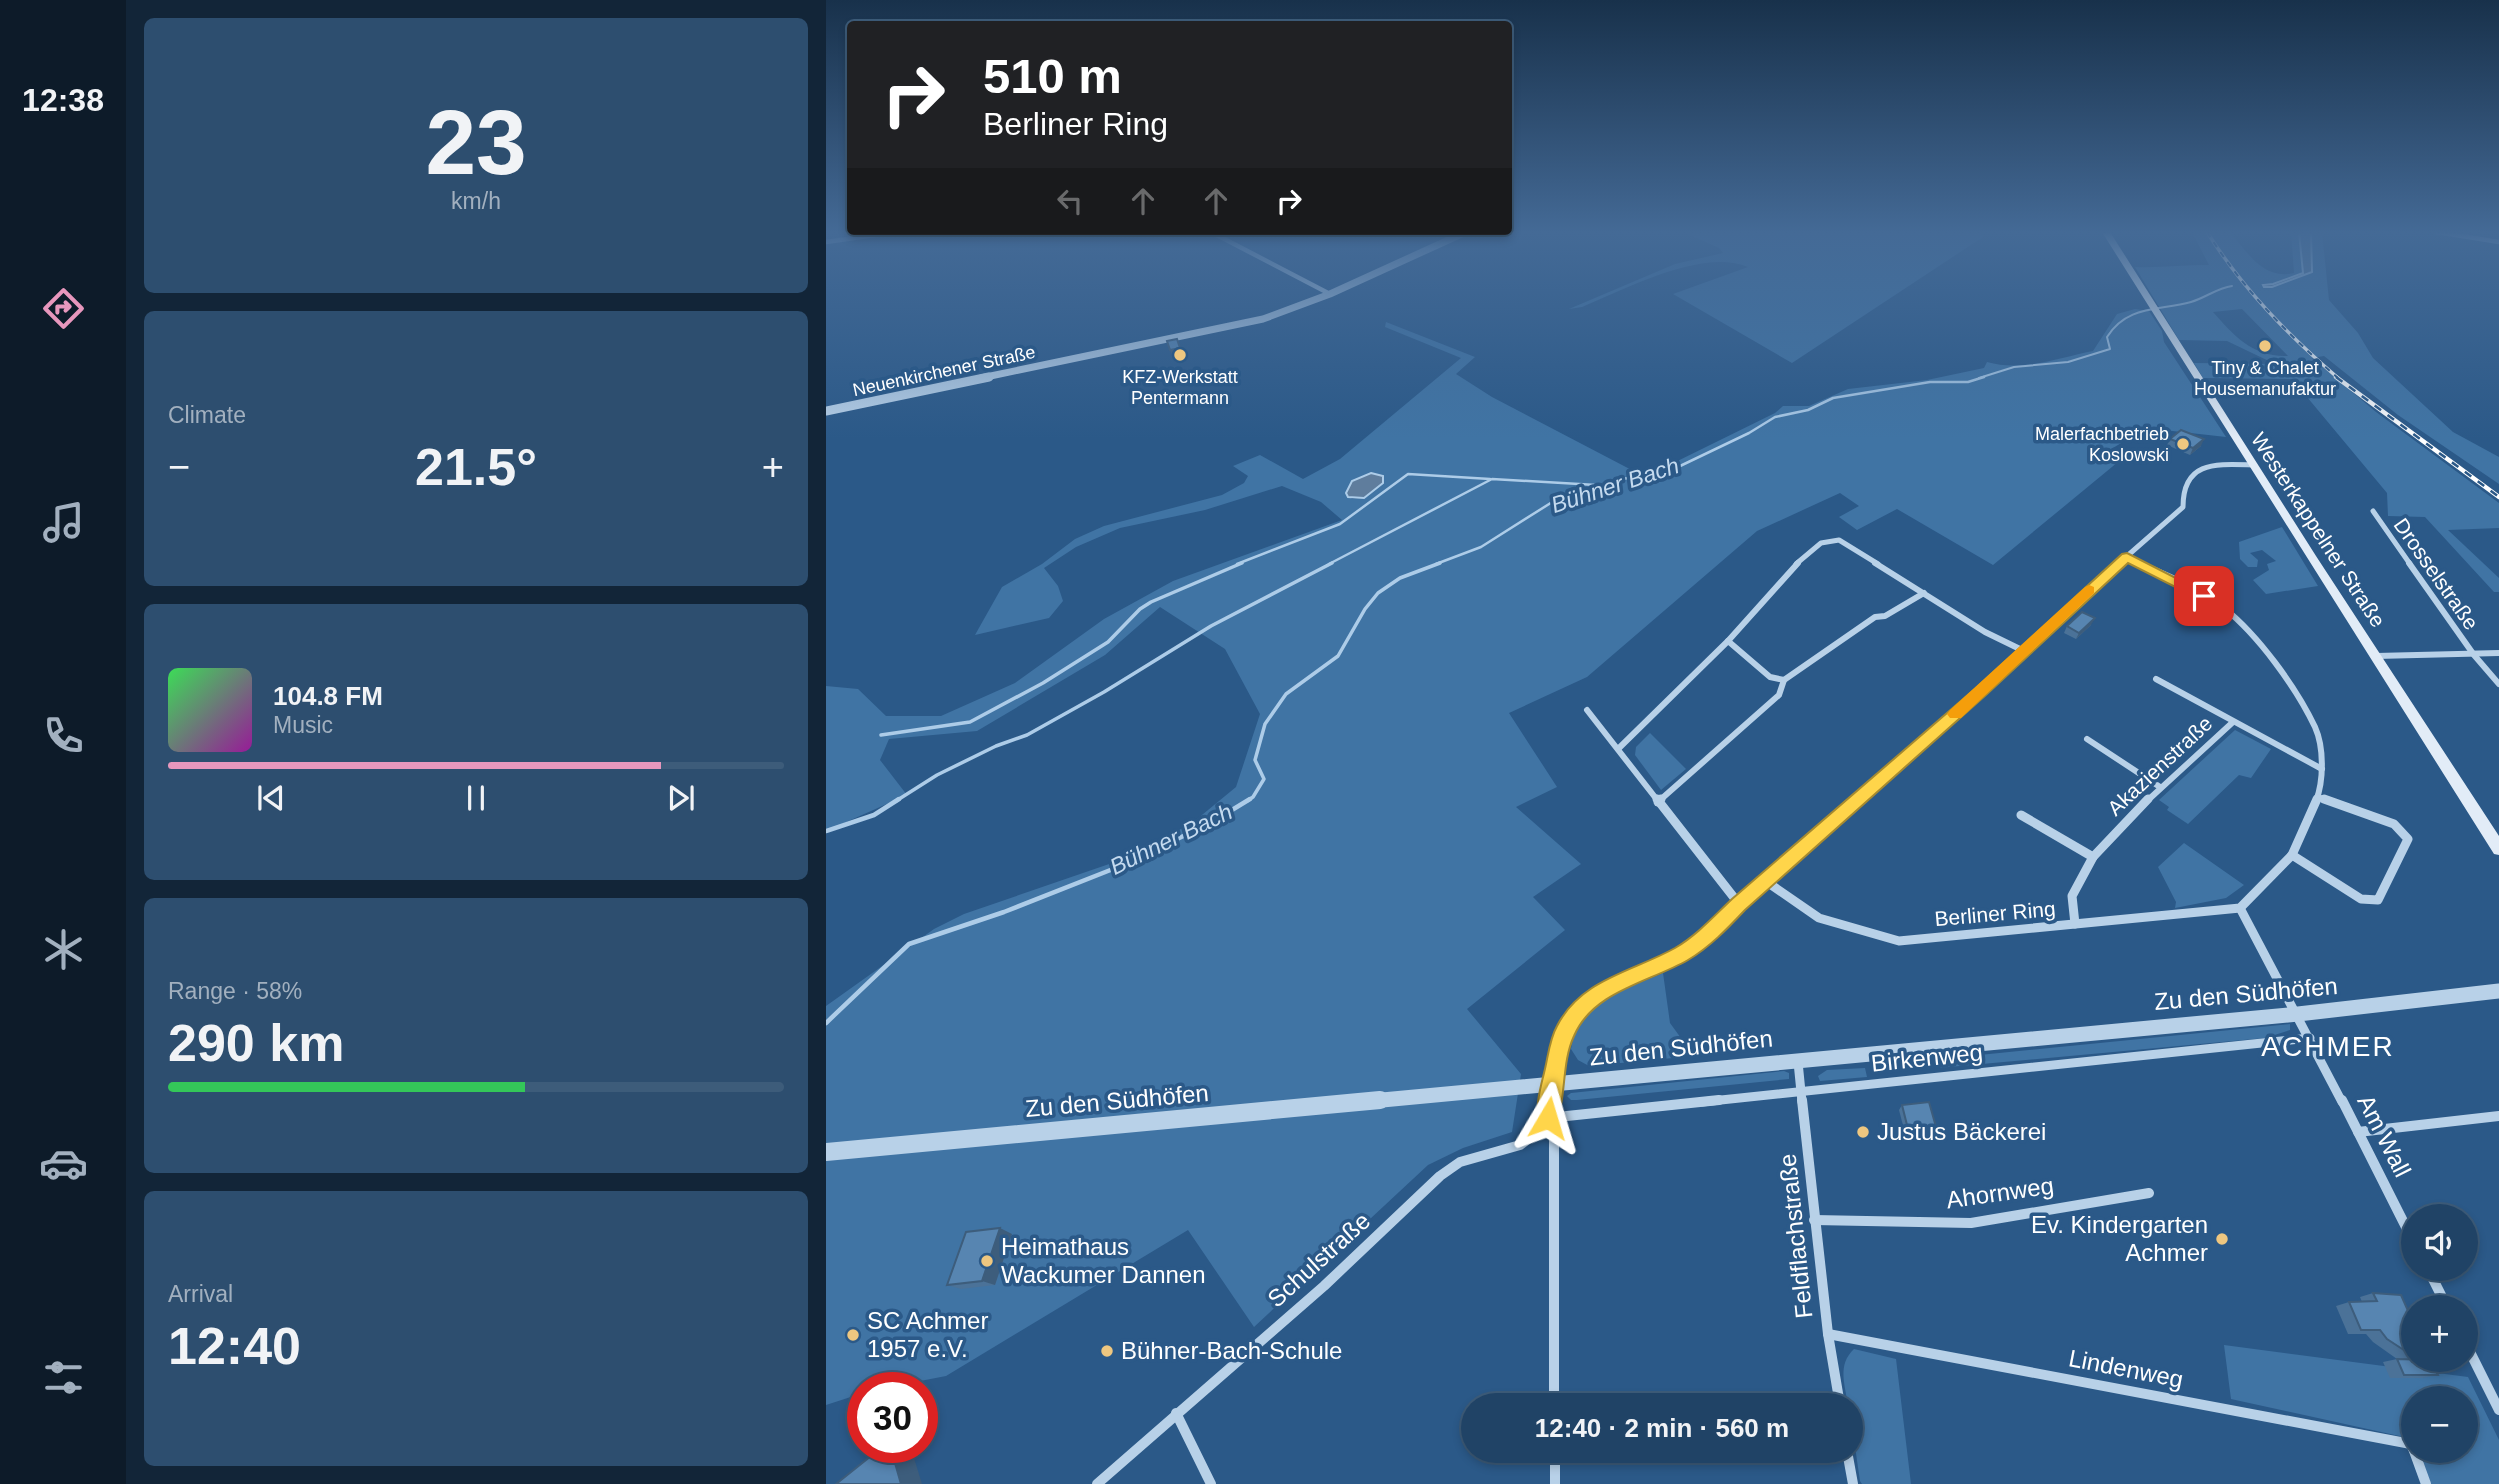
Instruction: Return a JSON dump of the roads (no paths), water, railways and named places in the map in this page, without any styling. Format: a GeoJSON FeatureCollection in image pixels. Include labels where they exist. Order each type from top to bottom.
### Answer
{"type":"FeatureCollection","features":[{"type":"Feature","properties":{"kind":"main road","name":"Westerkappelner Straße"},"geometry":{"type":"LineString","coordinates":[[2150,301],[2499,849]]}},
{"type":"Feature","properties":{"kind":"street","name":"Neuenkirchener Straße"},"geometry":{"type":"LineString","coordinates":[[826,411],[1250,323],[1310,301]]}},
{"type":"Feature","properties":{"kind":"street"},"geometry":{"type":"LineString","coordinates":[[1554,1393],[1554,1124],[1548,1118],[1551,1085],[1564,1032],[1583,1004],[1615,984],[1682,954],[1711,932],[2183,507],[2185,482],[2197,471],[2215,464],[2254,466]]}},
{"type":"Feature","properties":{"kind":"street","name":"Drosselstraße"},"geometry":{"type":"LineString","coordinates":[[2373,511],[2474,655],[2499,684]]}},
{"type":"Feature","properties":{"kind":"street"},"geometry":{"type":"LineString","coordinates":[[1618,749],[1728,641],[1796,564],[1821,543],[1839,540],[1985,632],[2024,651]]}},
{"type":"Feature","properties":{"kind":"street"},"geometry":{"type":"LineString","coordinates":[[2127,557],[2184,583],[2224,608],[2259,642],[2316,729],[2322,769],[2318,797],[2292,855],[2240,908],[2298,1014]]}},
{"type":"Feature","properties":{"kind":"street"},"geometry":{"type":"LineString","coordinates":[[1658,802],[1779,695],[1784,680],[1875,617],[1885,616],[1924,593]]}},
{"type":"Feature","properties":{"kind":"street"},"geometry":{"type":"LineString","coordinates":[[1728,641],[1770,677],[1784,680]]}},
{"type":"Feature","properties":{"kind":"street"},"geometry":{"type":"LineString","coordinates":[[2376,656],[2499,653]]}},
{"type":"Feature","properties":{"kind":"street"},"geometry":{"type":"LineString","coordinates":[[2156,679],[2233,722]]}},
{"type":"Feature","properties":{"kind":"street"},"geometry":{"type":"LineString","coordinates":[[1587,710],[1739,904]]}},
{"type":"Feature","properties":{"kind":"street","name":"Akazienstraße"},"geometry":{"type":"LineString","coordinates":[[2075,924],[2072,896],[2093,857],[2160,787],[2233,722],[2322,769]]}},
{"type":"Feature","properties":{"kind":"street"},"geometry":{"type":"LineString","coordinates":[[2087,739],[2160,787]]}},
{"type":"Feature","properties":{"kind":"street"},"geometry":{"type":"LineString","coordinates":[[2292,855],[2361,899],[2378,900],[2408,839],[2394,824],[2318,797]]}},
{"type":"Feature","properties":{"kind":"street"},"geometry":{"type":"LineString","coordinates":[[2021,815],[2093,857]]}},
{"type":"Feature","properties":{"kind":"street","name":"Berliner Ring"},"geometry":{"type":"LineString","coordinates":[[1767,882],[1819,918],[1899,941],[2240,908]]}},
{"type":"Feature","properties":{"kind":"street","name":"Zu den Südhöfen"},"geometry":{"type":"LineString","coordinates":[[826,1152],[2298,1014],[2499,991]]}},
{"type":"Feature","properties":{"kind":"street","name":"Am Wall"},"geometry":{"type":"LineString","coordinates":[[2298,1014],[2401,1217]]}},
{"type":"Feature","properties":{"kind":"street","name":"Birkenweg"},"geometry":{"type":"LineString","coordinates":[[1548,1118],[2310,1038]]}},
{"type":"Feature","properties":{"kind":"street","name":"Feldflachstraße"},"geometry":{"type":"LineString","coordinates":[[1798,1061],[1814,1220],[1838,1393]]}},
{"type":"Feature","properties":{"kind":"street"},"geometry":{"type":"LineString","coordinates":[[2358,1132],[2499,1116]]}},
{"type":"Feature","properties":{"kind":"street","name":"Schulstraße"},"geometry":{"type":"LineString","coordinates":[[1097,1484],[1324,1286],[1440,1176],[1460,1162],[1520,1145],[1536,1133],[1548,1118]]}},
{"type":"Feature","properties":{"kind":"street","name":"Ahornweg"},"geometry":{"type":"LineString","coordinates":[[1814,1220],[1971,1223],[2149,1193]]}},
{"type":"Feature","properties":{"kind":"street","name":"Lindenweg"},"geometry":{"type":"LineString","coordinates":[[1828,1334],[2401,1442]]}},
{"type":"Feature","properties":{"kind":"street"},"geometry":{"type":"LineString","coordinates":[[2478,1367],[2499,1410]]}},
{"type":"Feature","properties":{"kind":"street"},"geometry":{"type":"LineString","coordinates":[[1176,1413],[1211,1484]]}},
{"type":"Feature","properties":{"kind":"street"},"geometry":{"type":"LineString","coordinates":[[1555,1463],[1555,1484]]}},
{"type":"Feature","properties":{"kind":"street"},"geometry":{"type":"LineString","coordinates":[[1849,1463],[1853,1484]]}},
{"type":"Feature","properties":{"kind":"street","name":"Lindenweg"},"geometry":{"type":"LineString","coordinates":[[2419,1463],[2426,1484]]}},
{"type":"Feature","properties":{"kind":"waterway","name":"Bühner Bach"},"geometry":{"type":"LineString","coordinates":[[1979,378],[2014,367],[2068,362],[2110,349],[2107,337],[2124,319],[2144,311],[2193,301]]}},
{"type":"Feature","properties":{"kind":"waterway","name":"Bühner Bach"},"geometry":{"type":"LineString","coordinates":[[1436,564],[1481,547],[1557,499],[1614,481],[1678,467],[1749,433],[1775,417],[1808,410],[1833,398],[1930,382],[1968,382],[1984,377]]}},
{"type":"Feature","properties":{"kind":"waterway"},"geometry":{"type":"LineString","coordinates":[[1237,564],[1340,524],[1408,474],[1490,479]]}},
{"type":"Feature","properties":{"kind":"waterway"},"geometry":{"type":"LineString","coordinates":[[1329,564],[1492,479],[1596,485]]}},
{"type":"Feature","properties":{"kind":"waterway"},"geometry":{"type":"LineString","coordinates":[[881,735],[970,722],[1043,683],[1108,642],[1140,609],[1151,602],[1242,563]]}},
{"type":"Feature","properties":{"kind":"waterway"},"geometry":{"type":"LineString","coordinates":[[896,801],[937,775],[996,746],[1027,735],[1104,692],[1211,626],[1332,563]]}},
{"type":"Feature","properties":{"kind":"waterway","name":"Bühner Bach"},"geometry":{"type":"LineString","coordinates":[[1250,799],[1264,779],[1255,760],[1265,724],[1286,694],[1338,656],[1365,609],[1378,593],[1400,578],[1440,563]]}},
{"type":"Feature","properties":{"kind":"waterway"},"geometry":{"type":"LineString","coordinates":[[826,831],[874,815],[899,799]]}},
{"type":"Feature","properties":{"kind":"waterway","name":"Bühner Bach"},"geometry":{"type":"LineString","coordinates":[[826,1023],[909,944],[1004,912],[1113,869],[1209,824],[1250,799]]}},
{"type":"Feature","properties":{"kind":"railway"},"geometry":{"type":"LineString","coordinates":[[2259,301],[2301,345],[2338,378]]}},
{"type":"Feature","properties":{"kind":"railway"},"geometry":{"type":"LineString","coordinates":[[2336,377],[2499,497]]}},
{"type":"Feature","properties":{"kind":"place","name":"Tiny & Chalet Housemanufaktur"},"geometry":{"type":"Point","coordinates":[2265,346]}},
{"type":"Feature","properties":{"kind":"place","name":"KFZ-Werkstatt Pentermann"},"geometry":{"type":"Point","coordinates":[1180,355]}},
{"type":"Feature","properties":{"kind":"place","name":"Malerfachbetrieb Koslowski"},"geometry":{"type":"Point","coordinates":[2183,444]}},
{"type":"Feature","properties":{"kind":"place","name":"Justus Bäckerei"},"geometry":{"type":"Point","coordinates":[1863,1132]}},
{"type":"Feature","properties":{"kind":"place","name":"Ev. Kindergarten Achmer"},"geometry":{"type":"Point","coordinates":[2222,1239]}},
{"type":"Feature","properties":{"kind":"place","name":"Heimathaus Wackumer Dannen"},"geometry":{"type":"Point","coordinates":[987,1261]}},
{"type":"Feature","properties":{"kind":"place","name":"SC Achmer 1957 e.V."},"geometry":{"type":"Point","coordinates":[853,1335]}},
{"type":"Feature","properties":{"kind":"place","name":"Bühner-Bach-Schule"},"geometry":{"type":"Point","coordinates":[1107,1351]}},
{"type":"Feature","properties":{"kind":"district","name":"ACHMER"},"geometry":{"type":"Point","coordinates":[2328,1046]}}]}
